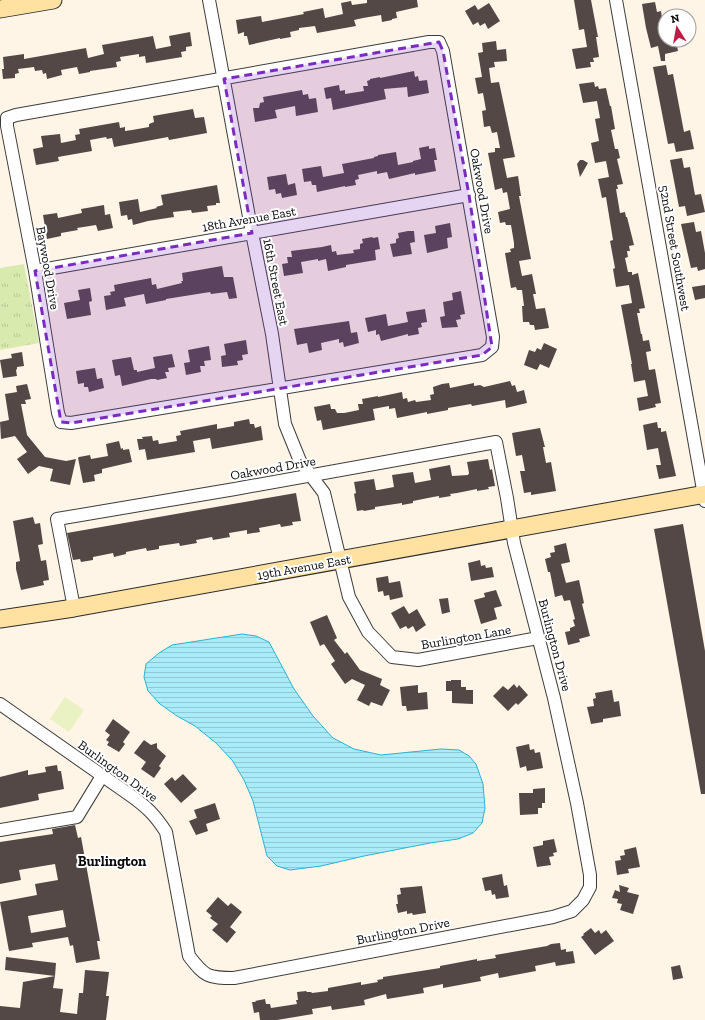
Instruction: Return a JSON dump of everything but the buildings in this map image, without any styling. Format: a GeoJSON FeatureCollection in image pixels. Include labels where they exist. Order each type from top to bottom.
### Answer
{"type":"FeatureCollection","features":[{"type":"Feature","properties":{"kind":"street"},"geometry":{"type":"LineString","coordinates":[[0,9],[53,0]]}},
{"type":"Feature","properties":{"kind":"street","name":"16th Street East"},"geometry":{"type":"LineString","coordinates":[[209,0],[272,334],[285,424],[300,461],[324,494],[340,560]]}},
{"type":"Feature","properties":{"kind":"street","name":"52nd Street Southwest"},"geometry":{"type":"LineString","coordinates":[[616,0],[705,496]]}},
{"type":"Feature","properties":{"kind":"street","name":"Oakwood Drive"},"geometry":{"type":"LineString","coordinates":[[224,79],[429,42],[439,42],[444,51],[469,195],[492,337],[492,347],[482,355],[280,388]]}},
{"type":"Feature","properties":{"kind":"street","name":"Baywood Drive"},"geometry":{"type":"LineString","coordinates":[[224,79],[24,113],[7,118],[7,126],[35,271],[58,413],[61,422],[71,423],[280,388]]}},
{"type":"Feature","properties":{"kind":"street","name":"18th Avenue East"},"geometry":{"type":"LineString","coordinates":[[35,271],[469,195]]}},
{"type":"Feature","properties":{"kind":"street","name":"Oakwood Drive"},"geometry":{"type":"LineString","coordinates":[[74,608],[56,519],[311,476],[496,442],[512,529]]}},
{"type":"Feature","properties":{"kind":"street","name":"19th Avenue East"},"geometry":{"type":"LineString","coordinates":[[0,619],[74,608],[607,511],[705,496]]}},
{"type":"Feature","properties":{"kind":"street","name":"Burlington Drive"},"geometry":{"type":"LineString","coordinates":[[0,704],[146,806],[157,818],[166,832],[188,956],[200,970],[214,978],[234,978],[552,917],[572,911],[583,900],[590,887],[590,874],[577,803],[554,698],[514,543],[512,529]]}},
{"type":"Feature","properties":{"kind":"street","name":"Burlington Lane"},"geometry":{"type":"LineString","coordinates":[[340,560],[349,597],[368,632],[392,657],[418,660],[538,638]]}},
{"type":"Feature","properties":{"kind":"street"},"geometry":{"type":"LineString","coordinates":[[0,830],[77,817],[102,776]]}},
{"type":"Feature","properties":{"kind":"highlighted area"},"geometry":{"type":"Polygon","coordinates":[[[439,42],[443,51],[469,195],[492,347],[482,355],[71,423],[61,422],[35,271],[252,233],[224,79],[439,42]]]}},
{"type":"Feature","properties":{"kind":"green space"},"geometry":{"type":"Polygon","coordinates":[[[24,264],[39,343],[0,350],[0,268],[24,264]]]}},
{"type":"Feature","properties":{"kind":"green space"},"geometry":{"type":"Polygon","coordinates":[[[65,697],[84,710],[69,732],[50,719],[65,697]]]}},
{"type":"Feature","properties":{"kind":"water"},"geometry":{"type":"Polygon","coordinates":[[[242,634],[256,636],[269,642],[294,689],[313,716],[333,738],[354,749],[381,755],[441,749],[459,750],[469,756],[476,764],[483,784],[485,808],[482,823],[473,833],[458,839],[364,856],[321,866],[290,870],[277,866],[267,856],[253,801],[244,780],[232,760],[216,743],[195,726],[160,704],[148,691],[144,677],[146,664],[159,653],[172,645],[242,634]]]}},
{"type":"Feature","properties":{"kind":"district","name":"Burlington"},"geometry":{"type":"Point","coordinates":[112,861]}}]}
